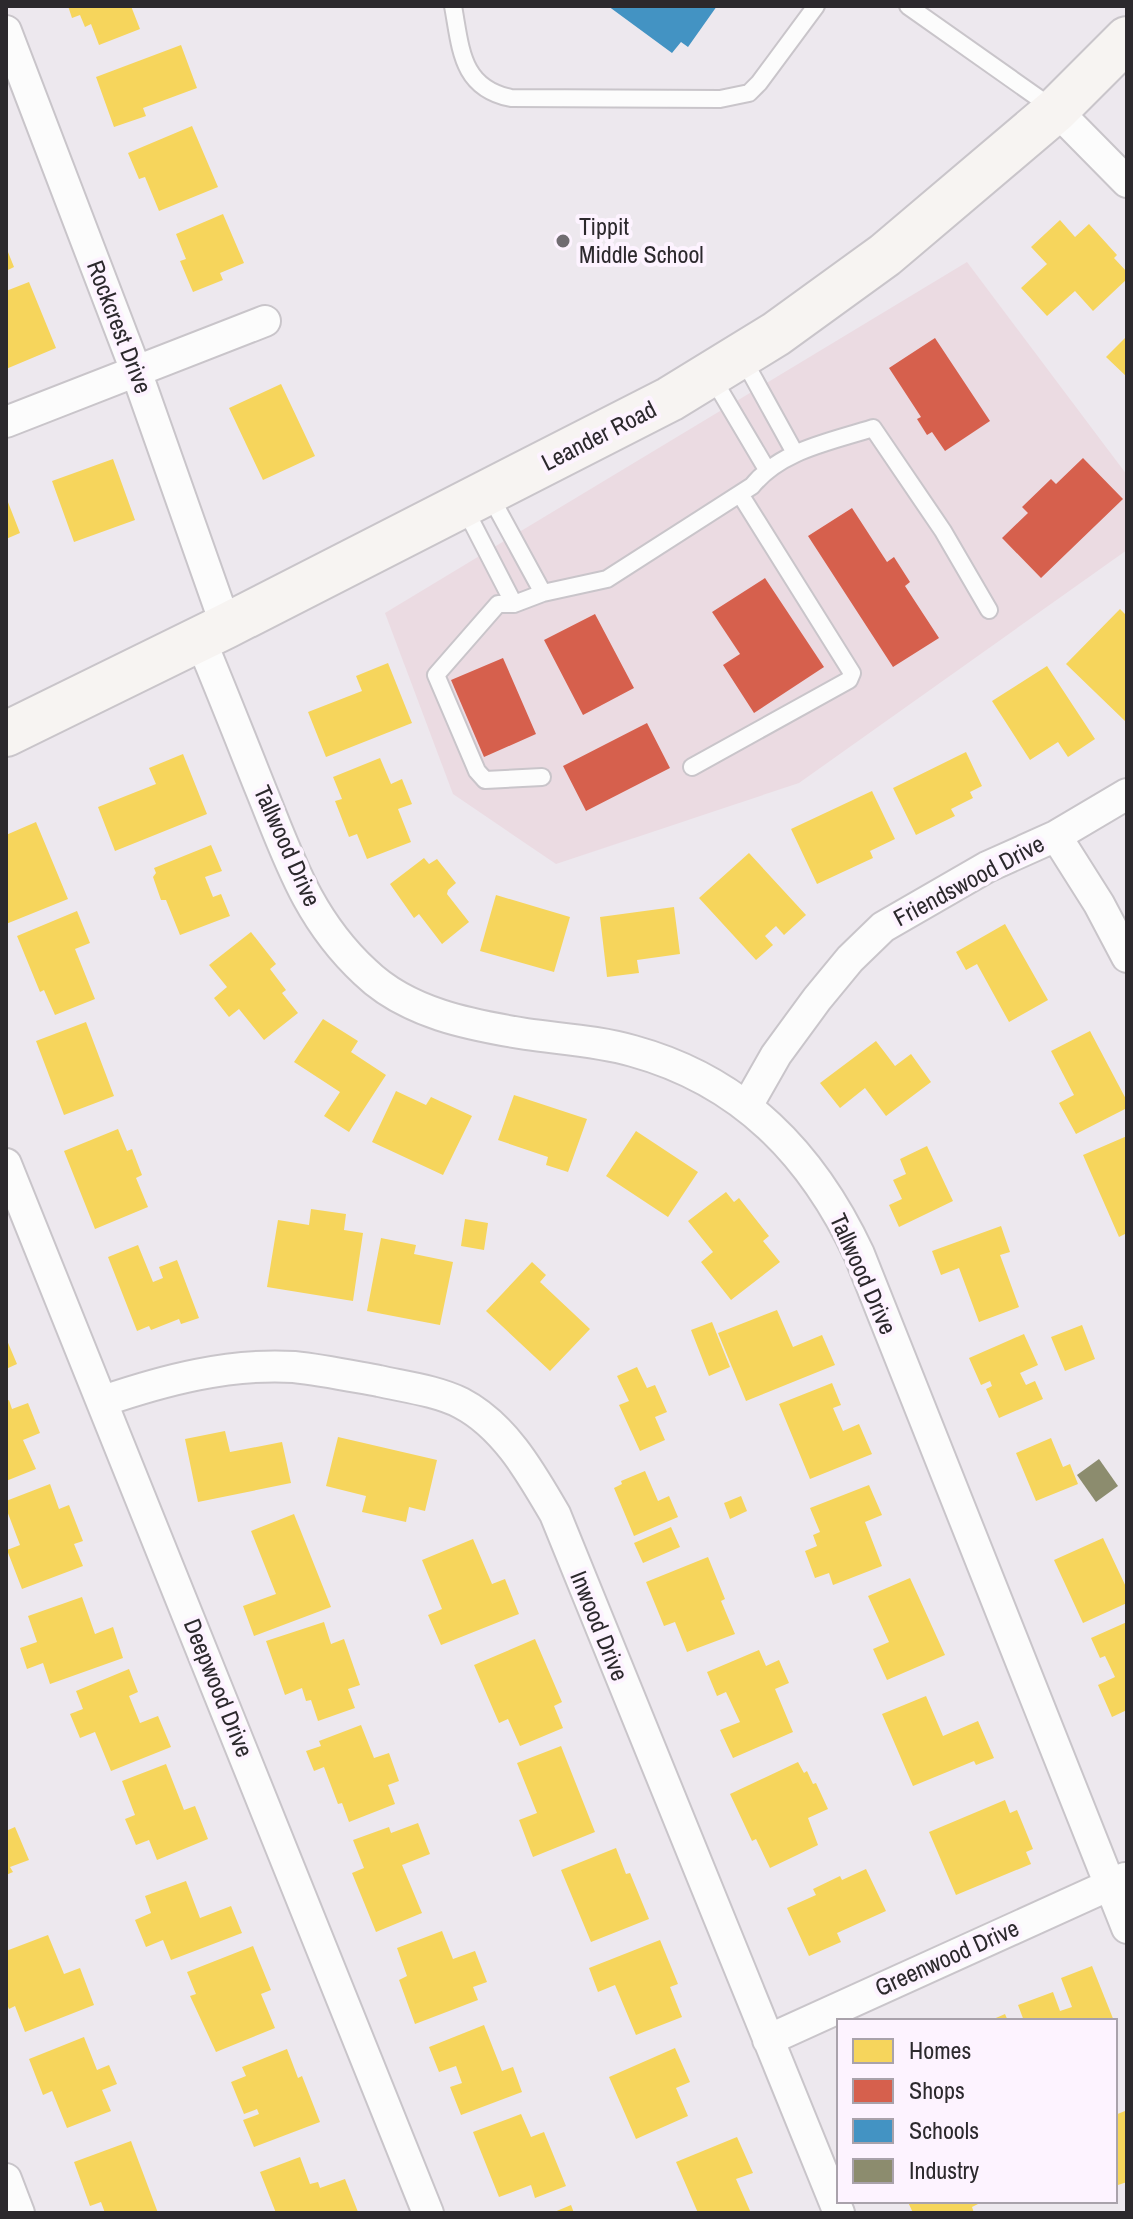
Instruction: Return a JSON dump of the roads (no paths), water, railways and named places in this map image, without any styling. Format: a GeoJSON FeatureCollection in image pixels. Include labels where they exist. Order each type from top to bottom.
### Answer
{"type":"FeatureCollection","features":[{"type":"Feature","properties":{"kind":"main road","name":"Leander Road"},"geometry":{"type":"LineString","coordinates":[[6,734],[476,499],[670,399],[726,365],[885,255],[1056,110],[1127,39]]}},
{"type":"Feature","properties":{"kind":"street","name":"Rockcrest Drive"},"geometry":{"type":"LineString","coordinates":[[6,31],[136,371],[213,632]]}},
{"type":"Feature","properties":{"kind":"street"},"geometry":{"type":"LineString","coordinates":[[1056,110],[1127,182]]}},
{"type":"Feature","properties":{"kind":"street"},"geometry":{"type":"LineString","coordinates":[[6,422],[265,321]]}},
{"type":"Feature","properties":{"kind":"street","name":"Tallwood Drive"},"geometry":{"type":"LineString","coordinates":[[213,632],[309,904],[338,944],[366,974],[395,994],[438,1015],[485,1027],[633,1051],[701,1078],[747,1106],[787,1142],[824,1190],[844,1221],[859,1254],[1036,1696],[1118,1882],[1127,1928]]}},
{"type":"Feature","properties":{"kind":"street","name":"Friendswood Drive"},"geometry":{"type":"LineString","coordinates":[[747,1106],[776,1055],[817,999],[883,927],[987,867],[1056,836],[1127,794]]}},
{"type":"Feature","properties":{"kind":"street"},"geometry":{"type":"LineString","coordinates":[[1056,836],[1099,904],[1127,957]]}},
{"type":"Feature","properties":{"kind":"street","name":"Deepwood Drive"},"geometry":{"type":"LineString","coordinates":[[6,1164],[428,2213]]}},
{"type":"Feature","properties":{"kind":"street","name":"Inwood Drive"},"geometry":{"type":"LineString","coordinates":[[103,1401],[161,1382],[239,1368],[295,1367],[434,1394],[462,1404],[504,1436],[555,1514],[839,2213]]}},
{"type":"Feature","properties":{"kind":"street","name":"Greenwood Drive"},"geometry":{"type":"LineString","coordinates":[[768,2040],[1118,1882]]}},
{"type":"Feature","properties":{"kind":"street"},"geometry":{"type":"LineString","coordinates":[[6,2179],[19,2213]]}},
{"type":"Feature","properties":{"kind":"lane"},"geometry":{"type":"LineString","coordinates":[[453,6],[466,66],[484,89],[497,95],[511,98],[720,99],[749,93],[816,6]]}},
{"type":"Feature","properties":{"kind":"lane"},"geometry":{"type":"LineString","coordinates":[[908,6],[1056,110]]}},
{"type":"Feature","properties":{"kind":"lane"},"geometry":{"type":"LineString","coordinates":[[726,365],[795,453]]}},
{"type":"Feature","properties":{"kind":"lane"},"geometry":{"type":"LineString","coordinates":[[726,365],[766,468]]}},
{"type":"Feature","properties":{"kind":"lane"},"geometry":{"type":"LineString","coordinates":[[542,777],[485,780],[477,771],[436,675],[498,604],[514,604],[543,593],[607,579],[752,486],[766,468],[795,453],[873,428],[943,531],[989,610]]}},
{"type":"Feature","properties":{"kind":"lane"},"geometry":{"type":"LineString","coordinates":[[692,767],[849,680],[852,673],[740,494]]}},
{"type":"Feature","properties":{"kind":"lane"},"geometry":{"type":"LineString","coordinates":[[476,499],[543,593]]}},
{"type":"Feature","properties":{"kind":"lane"},"geometry":{"type":"LineString","coordinates":[[476,499],[514,604]]}},
{"type":"Feature","properties":{"kind":"place","name":"Tippit Middle School"},"geometry":{"type":"Point","coordinates":[563,241]}}]}
